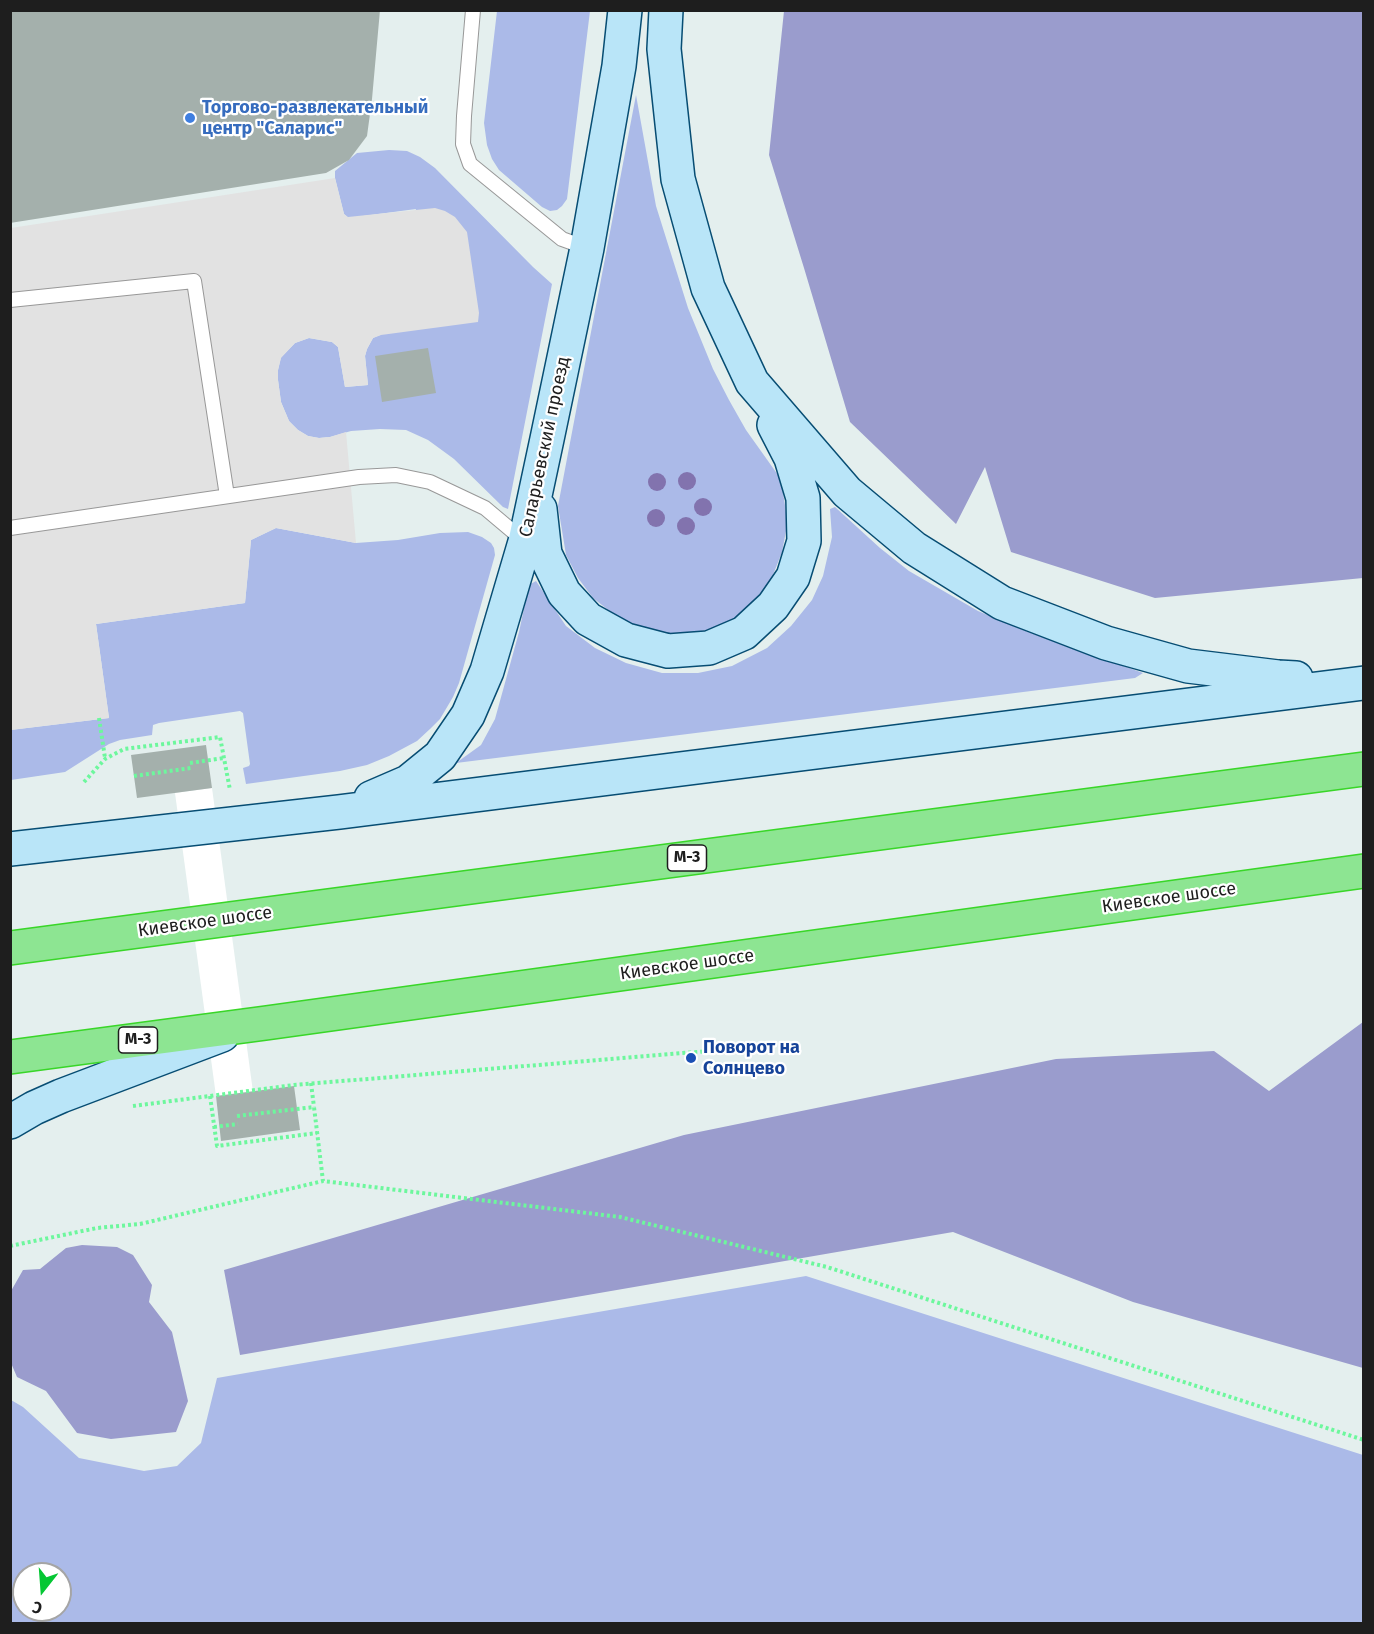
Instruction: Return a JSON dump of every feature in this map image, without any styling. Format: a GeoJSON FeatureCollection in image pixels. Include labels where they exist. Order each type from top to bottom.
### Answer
{"type":"FeatureCollection","features":[{"type":"Feature","properties":{"kind":"highway","name":"Киевское шоссе"},"geometry":{"type":"LineString","coordinates":[[10,948],[1364,768]]}},
{"type":"Feature","properties":{"kind":"highway","name":"Киевское шоссе"},"geometry":{"type":"LineString","coordinates":[[10,1057],[1364,872]]}},
{"type":"Feature","properties":{"kind":"street","name":"Саларьевский проезд"},"geometry":{"type":"LineString","coordinates":[[339,812],[408,782],[440,756],[468,715],[486,671],[525,542],[547,439],[586,248],[619,66],[625,10]]}},
{"type":"Feature","properties":{"kind":"street"},"geometry":{"type":"LineString","coordinates":[[547,439],[540,505],[545,554],[564,593],[588,619],[626,640],[668,651],[709,648],[744,633],[773,606],[793,577],[804,541],[803,498],[791,458],[708,288],[678,179],[664,49],[666,10]]}},
{"type":"Feature","properties":{"kind":"street"},"geometry":{"type":"LineString","coordinates":[[752,382],[848,492],[914,548],[1002,603],[1106,643],[1188,666],[1278,677],[1364,681]]}},
{"type":"Feature","properties":{"kind":"street"},"geometry":{"type":"LineString","coordinates":[[10,849],[339,812],[1364,681]]}},
{"type":"Feature","properties":{"kind":"street"},"geometry":{"type":"LineString","coordinates":[[10,1122],[61,1096],[227,1033],[266,1023]]}},
{"type":"Feature","properties":{"kind":"lane"},"geometry":{"type":"LineString","coordinates":[[473,10],[463,144],[470,164],[562,239],[586,248]]}},
{"type":"Feature","properties":{"kind":"lane"},"geometry":{"type":"LineString","coordinates":[[10,300],[194,281],[227,496]]}},
{"type":"Feature","properties":{"kind":"lane"},"geometry":{"type":"LineString","coordinates":[[10,528],[359,477],[396,475],[430,482],[485,508],[525,542]]}},
{"type":"Feature","properties":{"kind":"path"},"geometry":{"type":"LineString","coordinates":[[99,718],[105,759]]}},
{"type":"Feature","properties":{"kind":"path"},"geometry":{"type":"LineString","coordinates":[[84,782],[105,759],[124,749],[220,737],[230,790]]}},
{"type":"Feature","properties":{"kind":"path"},"geometry":{"type":"LineString","coordinates":[[134,776],[224,758]]}},
{"type":"Feature","properties":{"kind":"path"},"geometry":{"type":"LineString","coordinates":[[317,1133],[217,1146],[208,1097],[311,1083],[708,1051]]}},
{"type":"Feature","properties":{"kind":"path"},"geometry":{"type":"LineString","coordinates":[[311,1083],[322,1180]]}},
{"type":"Feature","properties":{"kind":"path"},"geometry":{"type":"LineString","coordinates":[[237,1116],[314,1107]]}},
{"type":"Feature","properties":{"kind":"path"},"geometry":{"type":"LineString","coordinates":[[214,1127],[238,1124]]}},
{"type":"Feature","properties":{"kind":"path"},"geometry":{"type":"LineString","coordinates":[[10,1246],[97,1228],[140,1224],[322,1180],[620,1217],[827,1267],[1364,1440]]}},
{"type":"Feature","properties":{"kind":"shaded area"},"geometry":{"type":"Polygon","coordinates":[[[497,11],[590,11],[567,199],[557,210],[550,211],[542,207],[499,170],[487,145],[484,123],[497,11]]]}},
{"type":"Feature","properties":{"kind":"shaded area"},"geometry":{"type":"Polygon","coordinates":[[[784,11],[1363,11],[1363,578],[1155,598],[1011,552],[985,467],[956,524],[850,422],[769,155],[784,11]]]}},
{"type":"Feature","properties":{"kind":"shaded area"},"geometry":{"type":"Polygon","coordinates":[[[636,95],[656,206],[688,308],[713,369],[729,400],[746,430],[778,475],[786,512],[786,531],[782,552],[767,590],[739,619],[717,628],[691,633],[663,633],[640,627],[616,616],[593,598],[578,578],[566,555],[558,506],[636,95]]]}},
{"type":"Feature","properties":{"kind":"shaded area"},"geometry":{"type":"Polygon","coordinates":[[[407,151],[435,168],[552,284],[508,509],[503,507],[454,459],[428,440],[406,430],[380,429],[351,431],[330,437],[308,436],[289,421],[281,402],[278,370],[281,357],[295,343],[309,338],[332,342],[338,347],[345,387],[368,385],[365,356],[373,338],[380,335],[416,209],[348,218],[344,214],[335,171],[357,153],[407,151]]]}},
{"type":"Feature","properties":{"kind":"shaded area"},"geometry":{"type":"Polygon","coordinates":[[[335,178],[344,214],[348,217],[435,208],[455,217],[467,232],[479,313],[478,322],[373,338],[365,356],[368,385],[345,387],[338,347],[332,342],[309,338],[295,343],[281,358],[278,380],[281,402],[289,421],[308,436],[330,437],[346,432],[356,543],[276,528],[251,540],[245,603],[96,624],[109,718],[11,730],[11,228],[335,178]]]}},
{"type":"Feature","properties":{"kind":"shaded area"},"geometry":{"type":"Polygon","coordinates":[[[835,507],[909,571],[978,611],[1028,632],[1143,673],[1135,678],[456,763],[481,745],[495,719],[519,632],[529,585],[536,581],[566,626],[595,648],[626,663],[662,673],[698,673],[732,666],[767,648],[791,626],[812,600],[823,576],[832,537],[830,509],[835,507]]]}},
{"type":"Feature","properties":{"kind":"shaded area"},"geometry":{"type":"Polygon","coordinates":[[[276,528],[356,543],[468,532],[491,543],[495,555],[459,683],[440,719],[430,729],[417,741],[367,765],[246,784],[243,768],[250,764],[243,713],[240,711],[159,723],[153,725],[152,735],[109,744],[65,772],[11,780],[10,730],[109,718],[96,624],[245,603],[251,540],[276,528]]]}},
{"type":"Feature","properties":{"kind":"shaded area"},"geometry":{"type":"Polygon","coordinates":[[[1363,1022],[1363,1368],[1133,1302],[953,1232],[240,1355],[224,1270],[684,1135],[1056,1059],[1214,1051],[1269,1091],[1363,1022]]]}},
{"type":"Feature","properties":{"kind":"shaded area"},"geometry":{"type":"Polygon","coordinates":[[[82,1245],[117,1247],[133,1255],[152,1285],[149,1302],[172,1332],[188,1401],[176,1432],[111,1439],[77,1433],[46,1391],[17,1377],[11,1363],[11,1291],[23,1270],[40,1269],[66,1248],[82,1245]]]}},
{"type":"Feature","properties":{"kind":"shaded area"},"geometry":{"type":"Polygon","coordinates":[[[806,1276],[1363,1455],[1363,1623],[11,1623],[11,1400],[23,1407],[79,1458],[144,1471],[177,1466],[201,1443],[217,1378],[806,1276]]]}},
{"type":"Feature","properties":{"kind":"pier"},"geometry":{"type":"Polygon","coordinates":[[[212,788],[253,1092],[216,1096],[175,793],[212,788]]]}},
{"type":"Feature","properties":{"kind":"building","name":"Торгово-развлекательный центр \"Саларис\""},"geometry":{"type":"Polygon","coordinates":[[[10,10],[380,10],[367,136],[349,160],[326,173],[10,223],[10,10]]]}},
{"type":"Feature","properties":{"kind":"building"},"geometry":{"type":"Polygon","coordinates":[[[428,348],[436,393],[382,402],[375,356],[428,348]]]}},
{"type":"Feature","properties":{"kind":"building"},"geometry":{"type":"Polygon","coordinates":[[[206,745],[212,788],[137,798],[131,755],[206,745]]]}},
{"type":"Feature","properties":{"kind":"building"},"geometry":{"type":"Polygon","coordinates":[[[294,1086],[300,1130],[221,1141],[216,1096],[294,1086]]]}},
{"type":"Feature","properties":{"kind":"place","name":"Торгово-развлекательный центр \"Саларис\""},"geometry":{"type":"Point","coordinates":[190,118]}},
{"type":"Feature","properties":{"kind":"place","name":"Поворот на Солнцево"},"geometry":{"type":"Point","coordinates":[691,1058]}}]}
